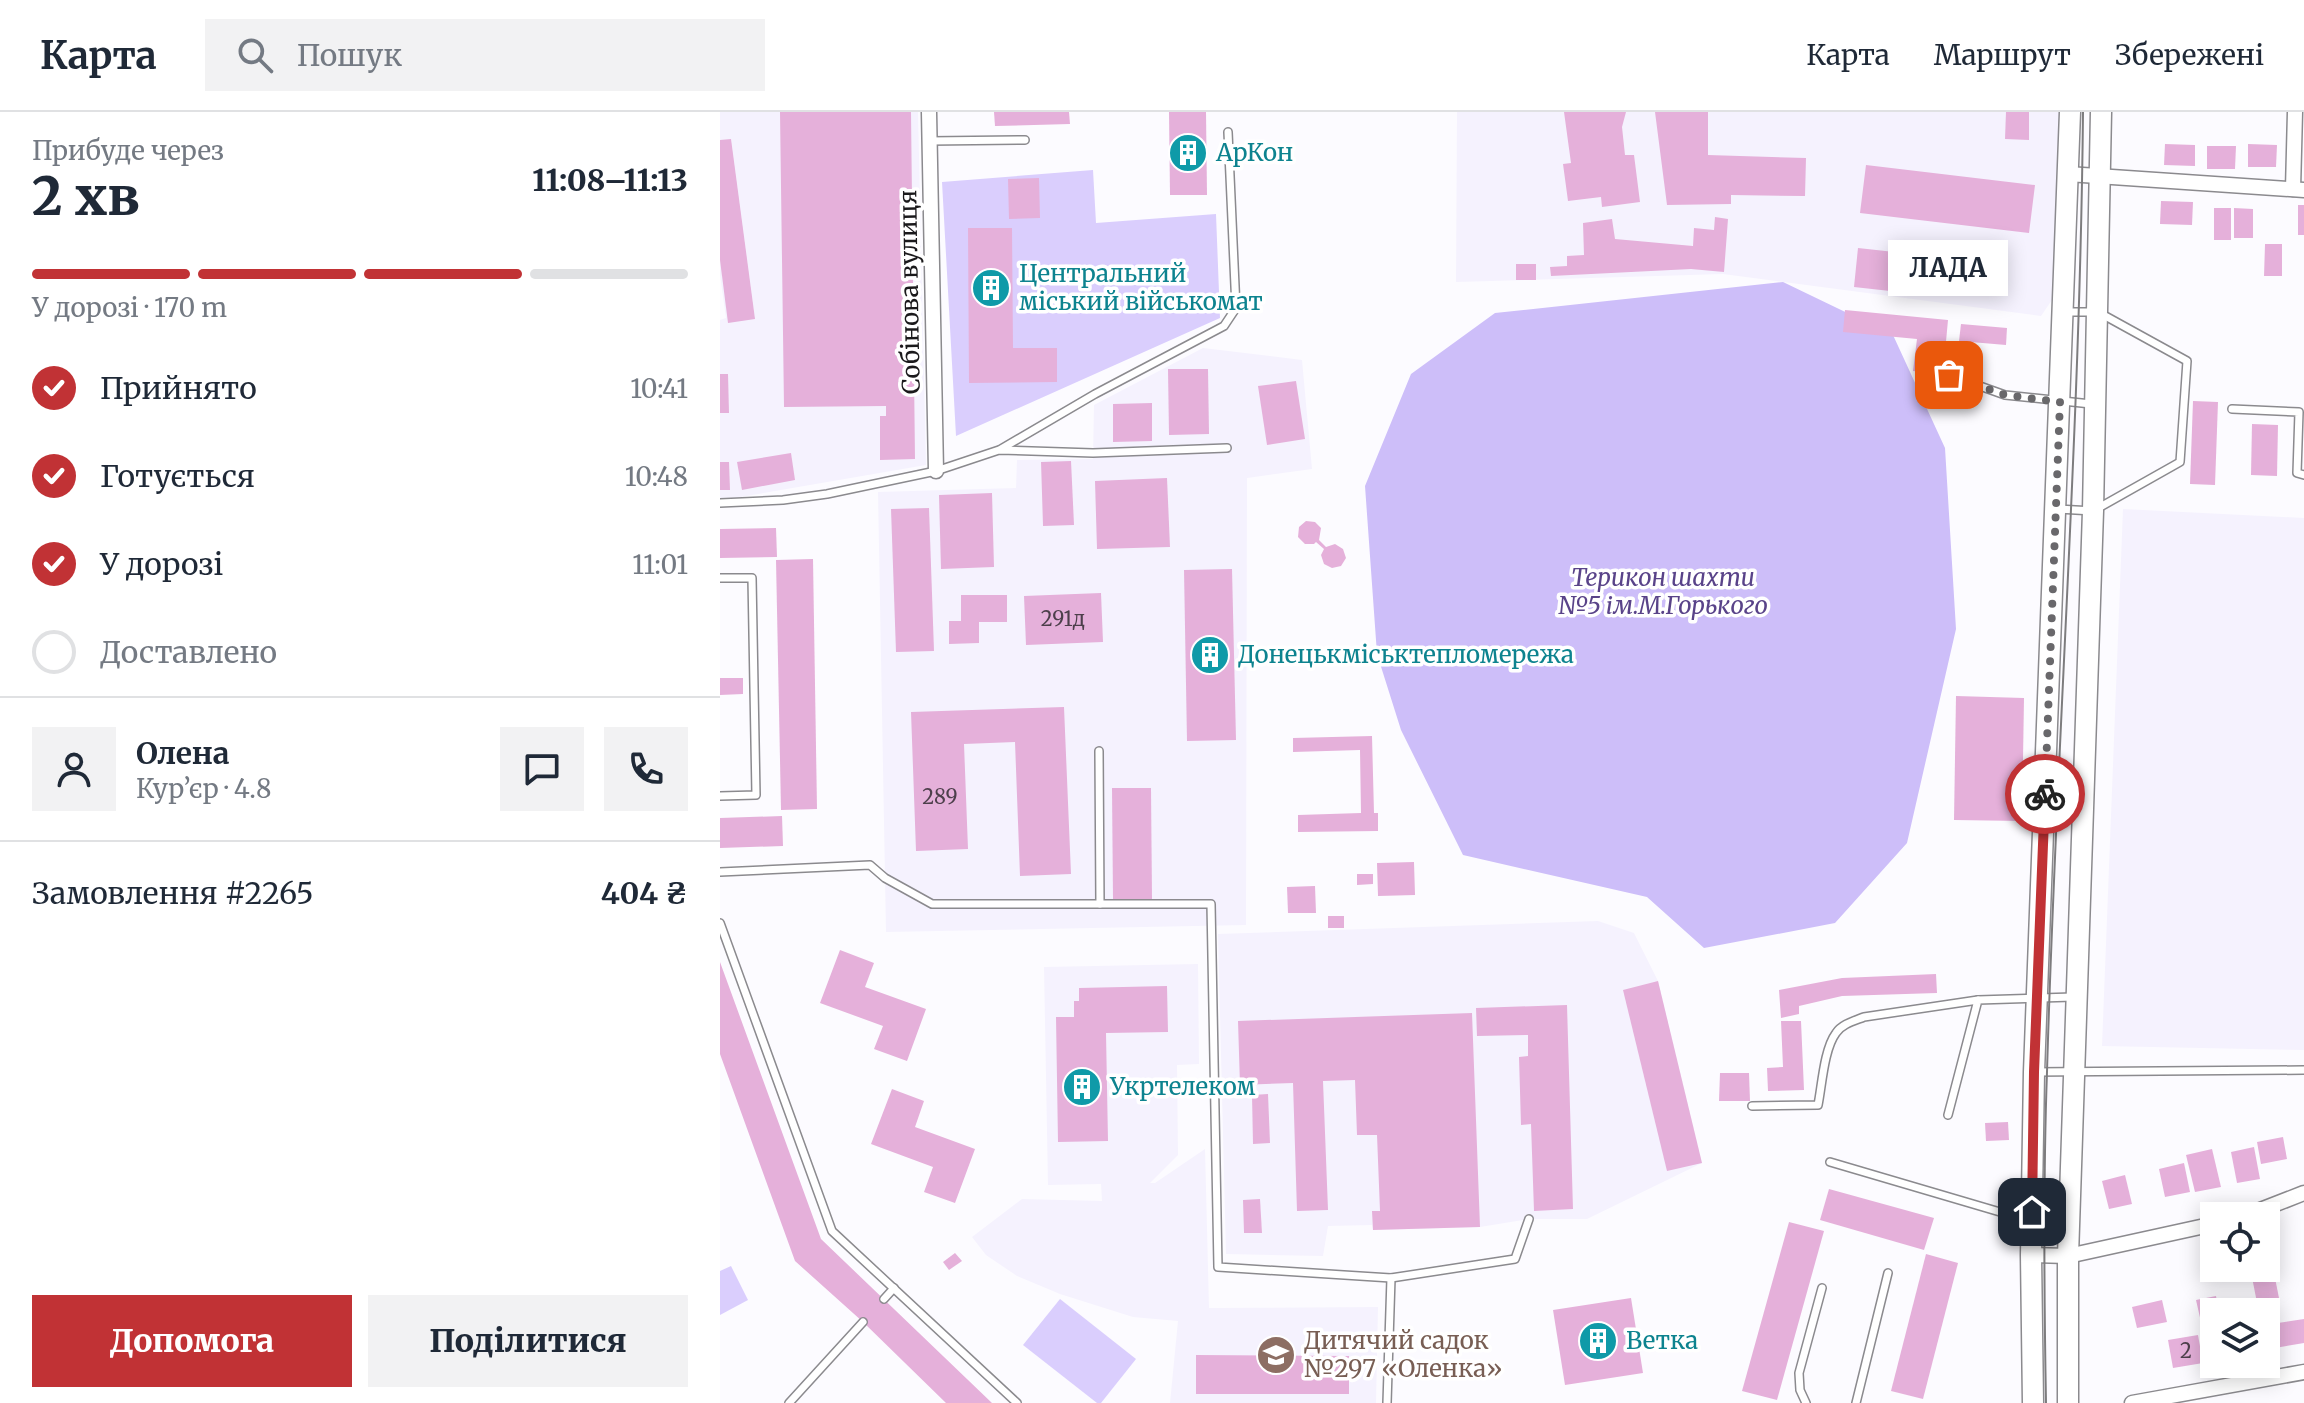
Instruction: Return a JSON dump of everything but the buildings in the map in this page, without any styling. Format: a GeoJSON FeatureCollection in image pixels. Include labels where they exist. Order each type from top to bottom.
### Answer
{"type":"FeatureCollection","features":[{"type":"Feature","properties":{"kind":"main road"},"geometry":{"type":"LineString","coordinates":[[2033,1403],[2031,1255],[2034,1072],[2070,112]]}},
{"type":"Feature","properties":{"kind":"main road"},"geometry":{"type":"LineString","coordinates":[[2068,1403],[2069,1213],[2093,511],[2101,112]]}},
{"type":"Feature","properties":{"kind":"street","name":"Собінова вулиця"},"geometry":{"type":"LineString","coordinates":[[929,112],[936,471]]}},
{"type":"Feature","properties":{"kind":"street"},"geometry":{"type":"LineString","coordinates":[[2068,174],[2298,189],[2295,112]]}},
{"type":"Feature","properties":{"kind":"street"},"geometry":{"type":"LineString","coordinates":[[2280,1202],[2304,1193]]}},
{"type":"Feature","properties":{"kind":"street"},"geometry":{"type":"LineString","coordinates":[[2031,1255],[2068,1256],[2200,1227]]}},
{"type":"Feature","properties":{"kind":"street"},"geometry":{"type":"LineString","coordinates":[[2132,1403],[2304,1372]]}},
{"type":"Feature","properties":{"kind":"lane"},"geometry":{"type":"LineString","coordinates":[[720,503],[827,494],[936,471],[999,450],[1095,394],[1224,326],[1236,308],[1228,132]]}},
{"type":"Feature","properties":{"kind":"lane"},"geometry":{"type":"LineString","coordinates":[[929,141],[1025,140]]}},
{"type":"Feature","properties":{"kind":"lane"},"geometry":{"type":"LineString","coordinates":[[2056,509],[2093,511],[2180,462],[2187,361],[2098,312],[2063,312]]}},
{"type":"Feature","properties":{"kind":"lane"},"geometry":{"type":"LineString","coordinates":[[1949,375],[2005,395],[2095,404]]}},
{"type":"Feature","properties":{"kind":"lane"},"geometry":{"type":"LineString","coordinates":[[2232,409],[2299,412],[2297,473],[2304,475]]}},
{"type":"Feature","properties":{"kind":"lane"},"geometry":{"type":"LineString","coordinates":[[999,450],[1093,453],[1227,448]]}},
{"type":"Feature","properties":{"kind":"lane"},"geometry":{"type":"LineString","coordinates":[[720,578],[752,578],[756,795],[720,796]]}},
{"type":"Feature","properties":{"kind":"lane"},"geometry":{"type":"LineString","coordinates":[[1099,751],[1100,904]]}},
{"type":"Feature","properties":{"kind":"lane"},"geometry":{"type":"LineString","coordinates":[[720,872],[870,865],[885,878],[932,904],[1211,904],[1218,1267],[1391,1278],[1515,1259],[1529,1219]]}},
{"type":"Feature","properties":{"kind":"lane"},"geometry":{"type":"LineString","coordinates":[[720,923],[832,1231],[1017,1403]]}},
{"type":"Feature","properties":{"kind":"lane"},"geometry":{"type":"LineString","coordinates":[[1752,1106],[1818,1105],[1829,1050],[1836,1033],[1849,1022],[1864,1017],[1978,1000],[2075,997]]}},
{"type":"Feature","properties":{"kind":"lane"},"geometry":{"type":"LineString","coordinates":[[1948,1115],[1978,1000]]}},
{"type":"Feature","properties":{"kind":"lane"},"geometry":{"type":"LineString","coordinates":[[2034,1072],[2304,1070]]}},
{"type":"Feature","properties":{"kind":"lane"},"geometry":{"type":"LineString","coordinates":[[1830,1162],[2000,1212],[2069,1213]]}},
{"type":"Feature","properties":{"kind":"lane"},"geometry":{"type":"LineString","coordinates":[[1856,1403],[1888,1273]]}},
{"type":"Feature","properties":{"kind":"lane"},"geometry":{"type":"LineString","coordinates":[[1387,1403],[1391,1278]]}},
{"type":"Feature","properties":{"kind":"lane"},"geometry":{"type":"LineString","coordinates":[[884,1299],[894,1288]]}},
{"type":"Feature","properties":{"kind":"lane"},"geometry":{"type":"LineString","coordinates":[[1806,1403],[1800,1390],[1799,1373],[1822,1288]]}},
{"type":"Feature","properties":{"kind":"lane"},"geometry":{"type":"LineString","coordinates":[[789,1403],[863,1322]]}},
{"type":"Feature","properties":{"kind":"shaded area"},"geometry":{"type":"Polygon","coordinates":[[[720,112],[918,112],[926,465],[720,498],[720,320],[726,318],[720,275],[720,112]]]}},
{"type":"Feature","properties":{"kind":"shaded area"},"geometry":{"type":"Polygon","coordinates":[[[1457,112],[2060,112],[2056,294],[2041,316],[1723,274],[1456,282],[1457,112]]]}},
{"type":"Feature","properties":{"kind":"shaded area"},"geometry":{"type":"Polygon","coordinates":[[[1093,170],[1096,223],[1216,214],[1220,318],[956,436],[942,182],[1093,170]]]}},
{"type":"Feature","properties":{"kind":"shaded area"},"geometry":{"type":"Polygon","coordinates":[[[1203,348],[1302,360],[1312,469],[1247,478],[1246,925],[886,932],[878,492],[1016,488],[1017,460],[1093,459],[1094,405],[1203,348]]]}},
{"type":"Feature","properties":{"kind":"shaded area"},"geometry":{"type":"Polygon","coordinates":[[[2123,509],[2304,518],[2304,1050],[2102,1046],[2123,509]]]}},
{"type":"Feature","properties":{"kind":"shaded area"},"geometry":{"type":"Polygon","coordinates":[[[1598,921],[1634,933],[1658,981],[1702,1163],[1587,1219],[1529,1219],[1480,1227],[1373,1230],[1372,1225],[1328,1226],[1323,1256],[1226,1254],[1218,934],[1598,921]]]}},
{"type":"Feature","properties":{"kind":"shaded area"},"geometry":{"type":"Polygon","coordinates":[[[1198,964],[1199,1064],[1177,1065],[1178,1155],[1150,1183],[1155,1183],[1205,1149],[1209,1308],[1378,1307],[1376,1403],[1170,1403],[1178,1321],[1133,1317],[1060,1294],[1017,1276],[986,1255],[972,1237],[1022,1199],[1102,1201],[1101,1184],[1048,1185],[1044,967],[1198,964]]]}},
{"type":"Feature","properties":{"kind":"shaded area"},"geometry":{"type":"Polygon","coordinates":[[[731,1266],[748,1300],[720,1315],[720,1271],[731,1266]]]}},
{"type":"Feature","properties":{"kind":"shaded area"},"geometry":{"type":"Polygon","coordinates":[[[1060,1299],[1136,1359],[1101,1403],[1023,1345],[1060,1299]]]}},
{"type":"Feature","properties":{"kind":"green space","name":"Терикон шахти №5 ім.М.Горького"},"geometry":{"type":"Polygon","coordinates":[[[1783,282],[1893,335],[1945,448],[1956,629],[1907,843],[1835,923],[1704,948],[1647,897],[1463,855],[1401,730],[1377,654],[1365,486],[1411,374],[1495,313],[1783,282]]]}},
{"type":"Feature","properties":{"kind":"tram line"},"geometry":{"type":"LineString","coordinates":[[2046,1403],[2046,1113],[2077,352],[2083,112]]}},
{"type":"Feature","properties":{"kind":"way so far"},"geometry":{"type":"LineString","coordinates":[[1949,375],[2005,395],[2060,402],[2045,794]]}},
{"type":"Feature","properties":{"kind":"place","name":"АрКон"},"geometry":{"type":"Point","coordinates":[1188,153]}},
{"type":"Feature","properties":{"kind":"place","name":"Центральний міський військомат"},"geometry":{"type":"Point","coordinates":[991,288]}},
{"type":"Feature","properties":{"kind":"place","name":"ЛАДА"},"geometry":{"type":"Point","coordinates":[1949,375]}},
{"type":"Feature","properties":{"kind":"place","name":"Донецькміськтепломережа"},"geometry":{"type":"Point","coordinates":[1210,655]}},
{"type":"Feature","properties":{"kind":"place","name":"Укртелеком"},"geometry":{"type":"Point","coordinates":[1082,1087]}},
{"type":"Feature","properties":{"kind":"place","name":"Ветка"},"geometry":{"type":"Point","coordinates":[1598,1341]}},
{"type":"Feature","properties":{"kind":"place","name":"Дитячий садок №297 «Оленка»"},"geometry":{"type":"Point","coordinates":[1276,1355]}},
{"type":"Feature","properties":{"kind":"route"},"geometry":{"type":"LineString","coordinates":[[2032,1212],[2045,794]]}}]}
